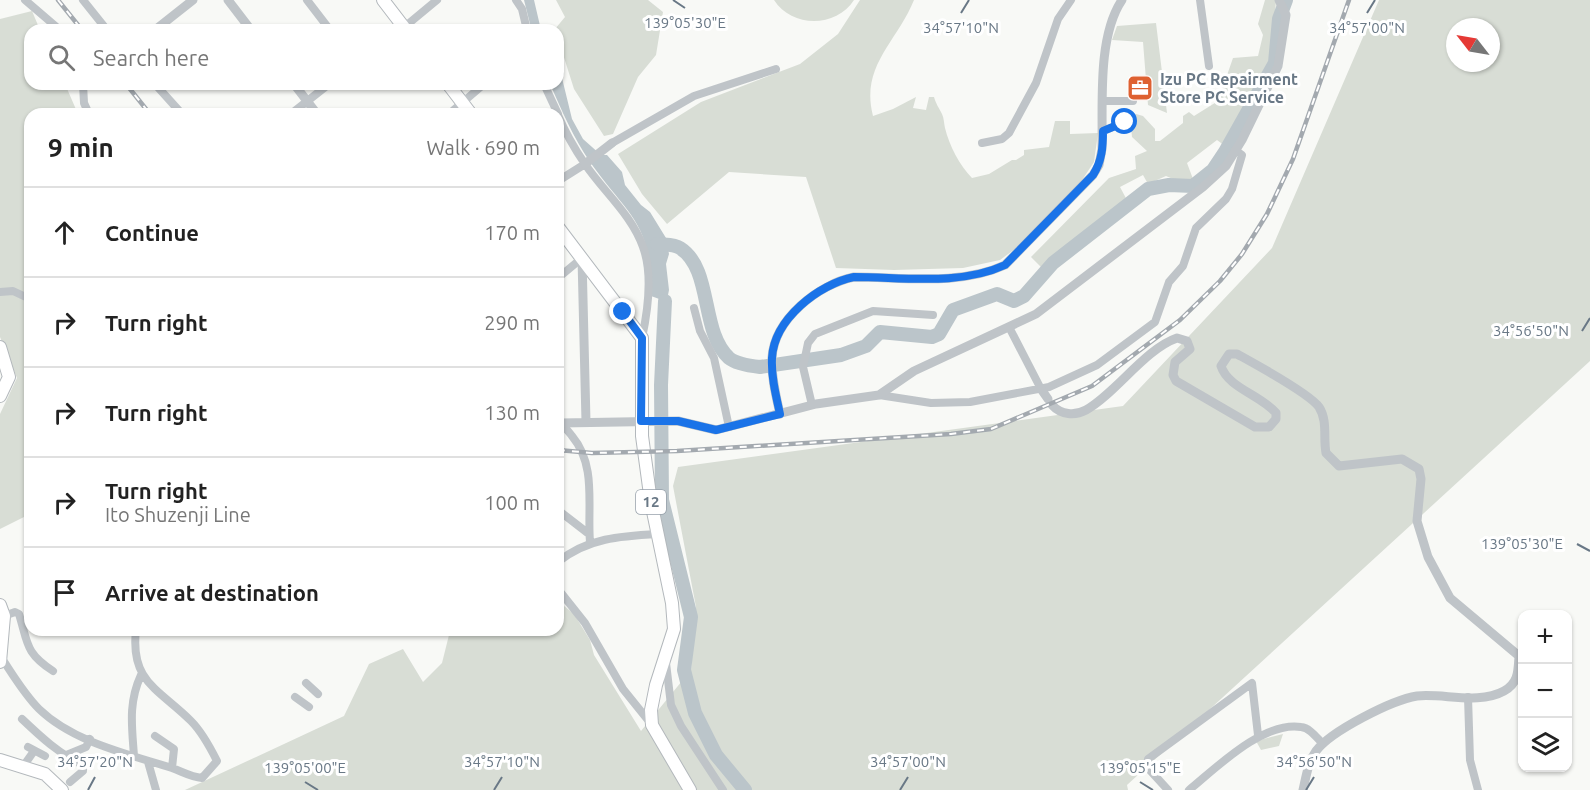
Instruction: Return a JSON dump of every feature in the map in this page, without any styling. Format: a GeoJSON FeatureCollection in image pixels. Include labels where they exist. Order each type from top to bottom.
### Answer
{"type":"FeatureCollection","features":[{"type":"Feature","properties":{"kind":"main road"},"geometry":{"type":"LineString","coordinates":[[383,0],[400,24]]}},
{"type":"Feature","properties":{"kind":"main road"},"geometry":{"type":"LineString","coordinates":[[452,90],[466,108]]}},
{"type":"Feature","properties":{"kind":"main road"},"geometry":{"type":"LineString","coordinates":[[564,235],[642,338]]}},
{"type":"Feature","properties":{"kind":"main road","name":"12"},"geometry":{"type":"LineString","coordinates":[[642,338],[646,421],[658,534],[672,603],[674,629],[651,710],[652,725]]}},
{"type":"Feature","properties":{"kind":"main road"},"geometry":{"type":"LineString","coordinates":[[0,347],[9,377],[0,396]]}},
{"type":"Feature","properties":{"kind":"main road"},"geometry":{"type":"LineString","coordinates":[[1,659],[2,610]]}},
{"type":"Feature","properties":{"kind":"main road"},"geometry":{"type":"LineString","coordinates":[[652,725],[690,790]]}},
{"type":"Feature","properties":{"kind":"main road"},"geometry":{"type":"LineString","coordinates":[[0,760],[51,777],[66,786]]}},
{"type":"Feature","properties":{"kind":"street"},"geometry":{"type":"LineString","coordinates":[[25,0],[53,24]]}},
{"type":"Feature","properties":{"kind":"street"},"geometry":{"type":"LineString","coordinates":[[83,0],[102,24]]}},
{"type":"Feature","properties":{"kind":"street"},"geometry":{"type":"LineString","coordinates":[[163,24],[193,0]]}},
{"type":"Feature","properties":{"kind":"street"},"geometry":{"type":"LineString","coordinates":[[228,0],[247,24]]}},
{"type":"Feature","properties":{"kind":"street"},"geometry":{"type":"LineString","coordinates":[[307,0],[325,24]]}},
{"type":"Feature","properties":{"kind":"street"},"geometry":{"type":"LineString","coordinates":[[410,24],[437,0]]}},
{"type":"Feature","properties":{"kind":"street"},"geometry":{"type":"LineString","coordinates":[[516,0],[522,9],[526,24]]}},
{"type":"Feature","properties":{"kind":"street"},"geometry":{"type":"LineString","coordinates":[[982,143],[1002,139],[1010,133],[1036,83],[1058,19],[1071,0]]}},
{"type":"Feature","properties":{"kind":"street"},"geometry":{"type":"LineString","coordinates":[[780,414],[772,369],[772,357],[779,334],[796,311],[826,288],[854,277],[963,277],[989,272],[1005,265],[1093,175],[1099,165],[1102,149],[1108,39],[1113,17],[1122,0]]}},
{"type":"Feature","properties":{"kind":"street"},"geometry":{"type":"LineString","coordinates":[[1200,0],[1209,66]]}},
{"type":"Feature","properties":{"kind":"street"},"geometry":{"type":"LineString","coordinates":[[879,395],[914,371],[1036,314],[1203,187],[1226,166],[1278,66],[1286,15],[1279,1]]}},
{"type":"Feature","properties":{"kind":"street"},"geometry":{"type":"LineString","coordinates":[[564,177],[612,143],[694,96],[776,69]]}},
{"type":"Feature","properties":{"kind":"street"},"geometry":{"type":"LineString","coordinates":[[1103,101],[1133,101],[1134,84]]}},
{"type":"Feature","properties":{"kind":"street"},"geometry":{"type":"LineString","coordinates":[[84,90],[86,108]]}},
{"type":"Feature","properties":{"kind":"street"},"geometry":{"type":"LineString","coordinates":[[161,90],[177,108]]}},
{"type":"Feature","properties":{"kind":"street"},"geometry":{"type":"LineString","coordinates":[[299,90],[312,108]]}},
{"type":"Feature","properties":{"kind":"street"},"geometry":{"type":"LineString","coordinates":[[298,108],[321,90]]}},
{"type":"Feature","properties":{"kind":"street"},"geometry":{"type":"LineString","coordinates":[[456,108],[477,90]]}},
{"type":"Feature","properties":{"kind":"street"},"geometry":{"type":"LineString","coordinates":[[547,90],[555,108]]}},
{"type":"Feature","properties":{"kind":"street"},"geometry":{"type":"LineString","coordinates":[[1103,131],[1125,122]]}},
{"type":"Feature","properties":{"kind":"street"},"geometry":{"type":"LineString","coordinates":[[564,126],[585,164],[622,211],[642,244],[647,281],[647,315],[642,338]]}},
{"type":"Feature","properties":{"kind":"street"},"geometry":{"type":"LineString","coordinates":[[564,422],[678,421],[716,430],[812,405],[879,395],[931,403],[960,402],[1041,389],[1097,365],[1155,322],[1169,282],[1183,266],[1196,228],[1232,189],[1242,155],[1236,150]]}},
{"type":"Feature","properties":{"kind":"street"},"geometry":{"type":"LineString","coordinates":[[564,273],[582,258]]}},
{"type":"Feature","properties":{"kind":"street"},"geometry":{"type":"LineString","coordinates":[[582,258],[586,422]]}},
{"type":"Feature","properties":{"kind":"street"},"geometry":{"type":"LineString","coordinates":[[0,292],[13,291],[24,296]]}},
{"type":"Feature","properties":{"kind":"street"},"geometry":{"type":"LineString","coordinates":[[694,308],[700,331],[714,358],[729,427]]}},
{"type":"Feature","properties":{"kind":"street"},"geometry":{"type":"LineString","coordinates":[[812,405],[803,368],[804,354],[815,334],[873,311],[933,315]]}},
{"type":"Feature","properties":{"kind":"street"},"geometry":{"type":"LineString","coordinates":[[1009,327],[1041,389],[1050,402],[1063,412],[1075,414],[1087,410],[1135,368],[1178,338],[1186,341],[1190,349],[1175,362],[1173,375],[1176,381],[1255,428],[1269,428],[1276,419],[1276,413],[1261,399],[1223,375],[1221,366],[1229,354],[1237,354],[1245,358],[1286,382],[1319,406],[1325,429],[1326,453],[1339,466],[1402,459],[1419,469],[1421,479],[1417,521],[1428,557],[1450,598],[1519,656],[1518,676],[1505,691],[1496,695],[1418,696],[1396,701],[1358,720],[1323,744],[1310,762],[1303,790]]}},
{"type":"Feature","properties":{"kind":"street"},"geometry":{"type":"LineString","coordinates":[[564,428],[575,440],[584,457],[590,494],[590,538]]}},
{"type":"Feature","properties":{"kind":"street"},"geometry":{"type":"LineString","coordinates":[[564,515],[590,538]]}},
{"type":"Feature","properties":{"kind":"street"},"geometry":{"type":"LineString","coordinates":[[564,557],[590,538],[658,534]]}},
{"type":"Feature","properties":{"kind":"street"},"geometry":{"type":"LineString","coordinates":[[564,597],[585,623],[628,697],[652,725]]}},
{"type":"Feature","properties":{"kind":"street"},"geometry":{"type":"LineString","coordinates":[[2,610],[19,614],[24,633]]}},
{"type":"Feature","properties":{"kind":"street"},"geometry":{"type":"LineString","coordinates":[[25,636],[28,649],[38,661],[53,671]]}},
{"type":"Feature","properties":{"kind":"street"},"geometry":{"type":"LineString","coordinates":[[1,659],[39,709],[56,723],[148,762],[202,778],[217,761],[192,723],[141,675],[135,657],[136,636]]}},
{"type":"Feature","properties":{"kind":"street"},"geometry":{"type":"LineString","coordinates":[[665,656],[671,705],[681,726],[723,790]]}},
{"type":"Feature","properties":{"kind":"street"},"geometry":{"type":"LineString","coordinates":[[134,756],[130,719],[135,688],[141,675]]}},
{"type":"Feature","properties":{"kind":"street"},"geometry":{"type":"LineString","coordinates":[[306,683],[318,694]]}},
{"type":"Feature","properties":{"kind":"street"},"geometry":{"type":"LineString","coordinates":[[1168,790],[1147,767],[1148,759],[1252,683],[1258,735]]}},
{"type":"Feature","properties":{"kind":"street"},"geometry":{"type":"LineString","coordinates":[[295,697],[309,707]]}},
{"type":"Feature","properties":{"kind":"street"},"geometry":{"type":"LineString","coordinates":[[1468,697],[1470,760],[1478,790]]}},
{"type":"Feature","properties":{"kind":"street"},"geometry":{"type":"LineString","coordinates":[[22,719],[64,756],[84,767],[66,786]]}},
{"type":"Feature","properties":{"kind":"street"},"geometry":{"type":"LineString","coordinates":[[1189,790],[1258,735],[1300,727],[1310,730],[1323,744]]}},
{"type":"Feature","properties":{"kind":"street"},"geometry":{"type":"LineString","coordinates":[[155,736],[174,750],[172,768]]}},
{"type":"Feature","properties":{"kind":"street"},"geometry":{"type":"LineString","coordinates":[[64,756],[86,747],[90,739]]}},
{"type":"Feature","properties":{"kind":"street"},"geometry":{"type":"LineString","coordinates":[[22,768],[31,749],[45,756]]}},
{"type":"Feature","properties":{"kind":"street"},"geometry":{"type":"LineString","coordinates":[[148,762],[156,790]]}},
{"type":"Feature","properties":{"kind":"shaded area"},"geometry":{"type":"Polygon","coordinates":[[[524,0],[534,0],[540,24],[530,24],[524,0]]]}},
{"type":"Feature","properties":{"kind":"shaded area"},"geometry":{"type":"Polygon","coordinates":[[[556,0],[648,0],[663,12],[656,55],[638,77],[613,134],[604,136],[574,89],[564,57],[564,24],[559,24],[565,17],[556,0]]]}},
{"type":"Feature","properties":{"kind":"shaded area"},"geometry":{"type":"Polygon","coordinates":[[[774,0],[854,0],[836,16],[814,21],[792,16],[774,0]]]}},
{"type":"Feature","properties":{"kind":"shaded area"},"geometry":{"type":"Polygon","coordinates":[[[860,0],[914,0],[876,68],[870,98],[873,116],[916,97],[913,108],[926,110],[929,97],[934,97],[943,116],[952,148],[963,168],[972,178],[989,174],[1012,160],[1016,160],[1024,155],[1024,150],[1049,147],[1055,121],[1070,121],[1070,134],[1098,133],[1094,162],[1076,189],[1019,246],[1000,260],[963,268],[894,270],[836,268],[806,177],[729,172],[667,224],[642,194],[618,154],[701,102],[800,64],[838,34],[860,0]]]}},
{"type":"Feature","properties":{"kind":"shaded area"},"geometry":{"type":"Polygon","coordinates":[[[1265,0],[1276,0],[1272,62],[1225,146],[1217,140],[1187,163],[1193,179],[1180,182],[1166,176],[1148,184],[1143,175],[1120,187],[1128,202],[1043,269],[1031,257],[1109,178],[1136,169],[1135,156],[1147,151],[1132,137],[1130,118],[1136,114],[1143,116],[1155,129],[1155,141],[1160,141],[1183,123],[1183,116],[1189,112],[1194,116],[1218,101],[1233,58],[1258,56],[1263,35],[1258,24],[1265,0]]]}},
{"type":"Feature","properties":{"kind":"shaded area"},"geometry":{"type":"Polygon","coordinates":[[[1379,0],[1590,0],[1590,361],[1127,785],[1128,790],[185,790],[344,716],[369,664],[403,649],[423,682],[442,663],[449,636],[564,636],[564,606],[574,614],[590,640],[594,655],[641,731],[691,670],[696,607],[673,486],[678,467],[1123,406],[1272,248],[1379,0]]]}},
{"type":"Feature","properties":{"kind":"shaded area"},"geometry":{"type":"Polygon","coordinates":[[[32,11],[37,24],[24,24],[24,90],[68,90],[75,108],[24,108],[24,517],[0,529],[0,414],[17,378],[0,337],[0,19],[32,11]]]}},
{"type":"Feature","properties":{"kind":"shaded area"},"geometry":{"type":"Polygon","coordinates":[[[1156,23],[1167,113],[1148,105],[1143,42],[1112,40],[1117,26],[1156,23]]]}},
{"type":"Feature","properties":{"kind":"shaded area"},"geometry":{"type":"Polygon","coordinates":[[[564,86],[572,119],[583,139],[601,155],[607,155],[622,172],[625,185],[641,205],[650,212],[666,238],[669,254],[666,264],[669,290],[662,325],[662,300],[651,296],[650,271],[642,235],[626,208],[584,153],[564,115],[564,108],[561,108],[553,90],[564,90],[564,86]]]}},
{"type":"Feature","properties":{"kind":"shaded area"},"geometry":{"type":"Polygon","coordinates":[[[1283,734],[1279,746],[1261,750],[1256,741],[1283,734]]]}},
{"type":"Feature","properties":{"kind":"waterway"},"geometry":{"type":"LineString","coordinates":[[657,244],[678,247],[690,258],[698,270],[709,317],[720,347],[729,358],[740,363],[760,367],[841,355],[866,346],[880,332],[932,337],[939,334],[953,310],[997,294],[1014,301],[1024,296],[1053,263],[1148,189],[1169,185],[1193,186],[1213,170],[1275,63],[1279,19],[1286,0]]}},
{"type":"Feature","properties":{"kind":"waterway"},"geometry":{"type":"LineString","coordinates":[[665,301],[661,385],[662,500],[691,617],[684,670],[695,713],[716,755],[745,790]]}},
{"type":"Feature","properties":{"kind":"railway"},"geometry":{"type":"LineString","coordinates":[[58,0],[77,24]]}},
{"type":"Feature","properties":{"kind":"railway"},"geometry":{"type":"LineString","coordinates":[[564,451],[592,453],[677,451],[951,434],[991,429],[1092,386],[1180,320],[1220,281],[1242,254],[1267,214],[1293,159],[1349,0]]}},
{"type":"Feature","properties":{"kind":"railway"},"geometry":{"type":"LineString","coordinates":[[131,90],[145,108]]}},
{"type":"Feature","properties":{"kind":"place","name":"Izu PC Repairment Store PC Service"},"geometry":{"type":"Point","coordinates":[1140,88]}},
{"type":"Feature","properties":{"kind":"route"},"geometry":{"type":"LineString","coordinates":[[623,312],[642,338],[641,421],[678,421],[716,430],[780,414],[772,369],[773,347],[786,322],[796,311],[826,288],[854,277],[976,276],[1005,265],[1055,217],[1093,175],[1099,165],[1103,131],[1125,122]]}}]}
